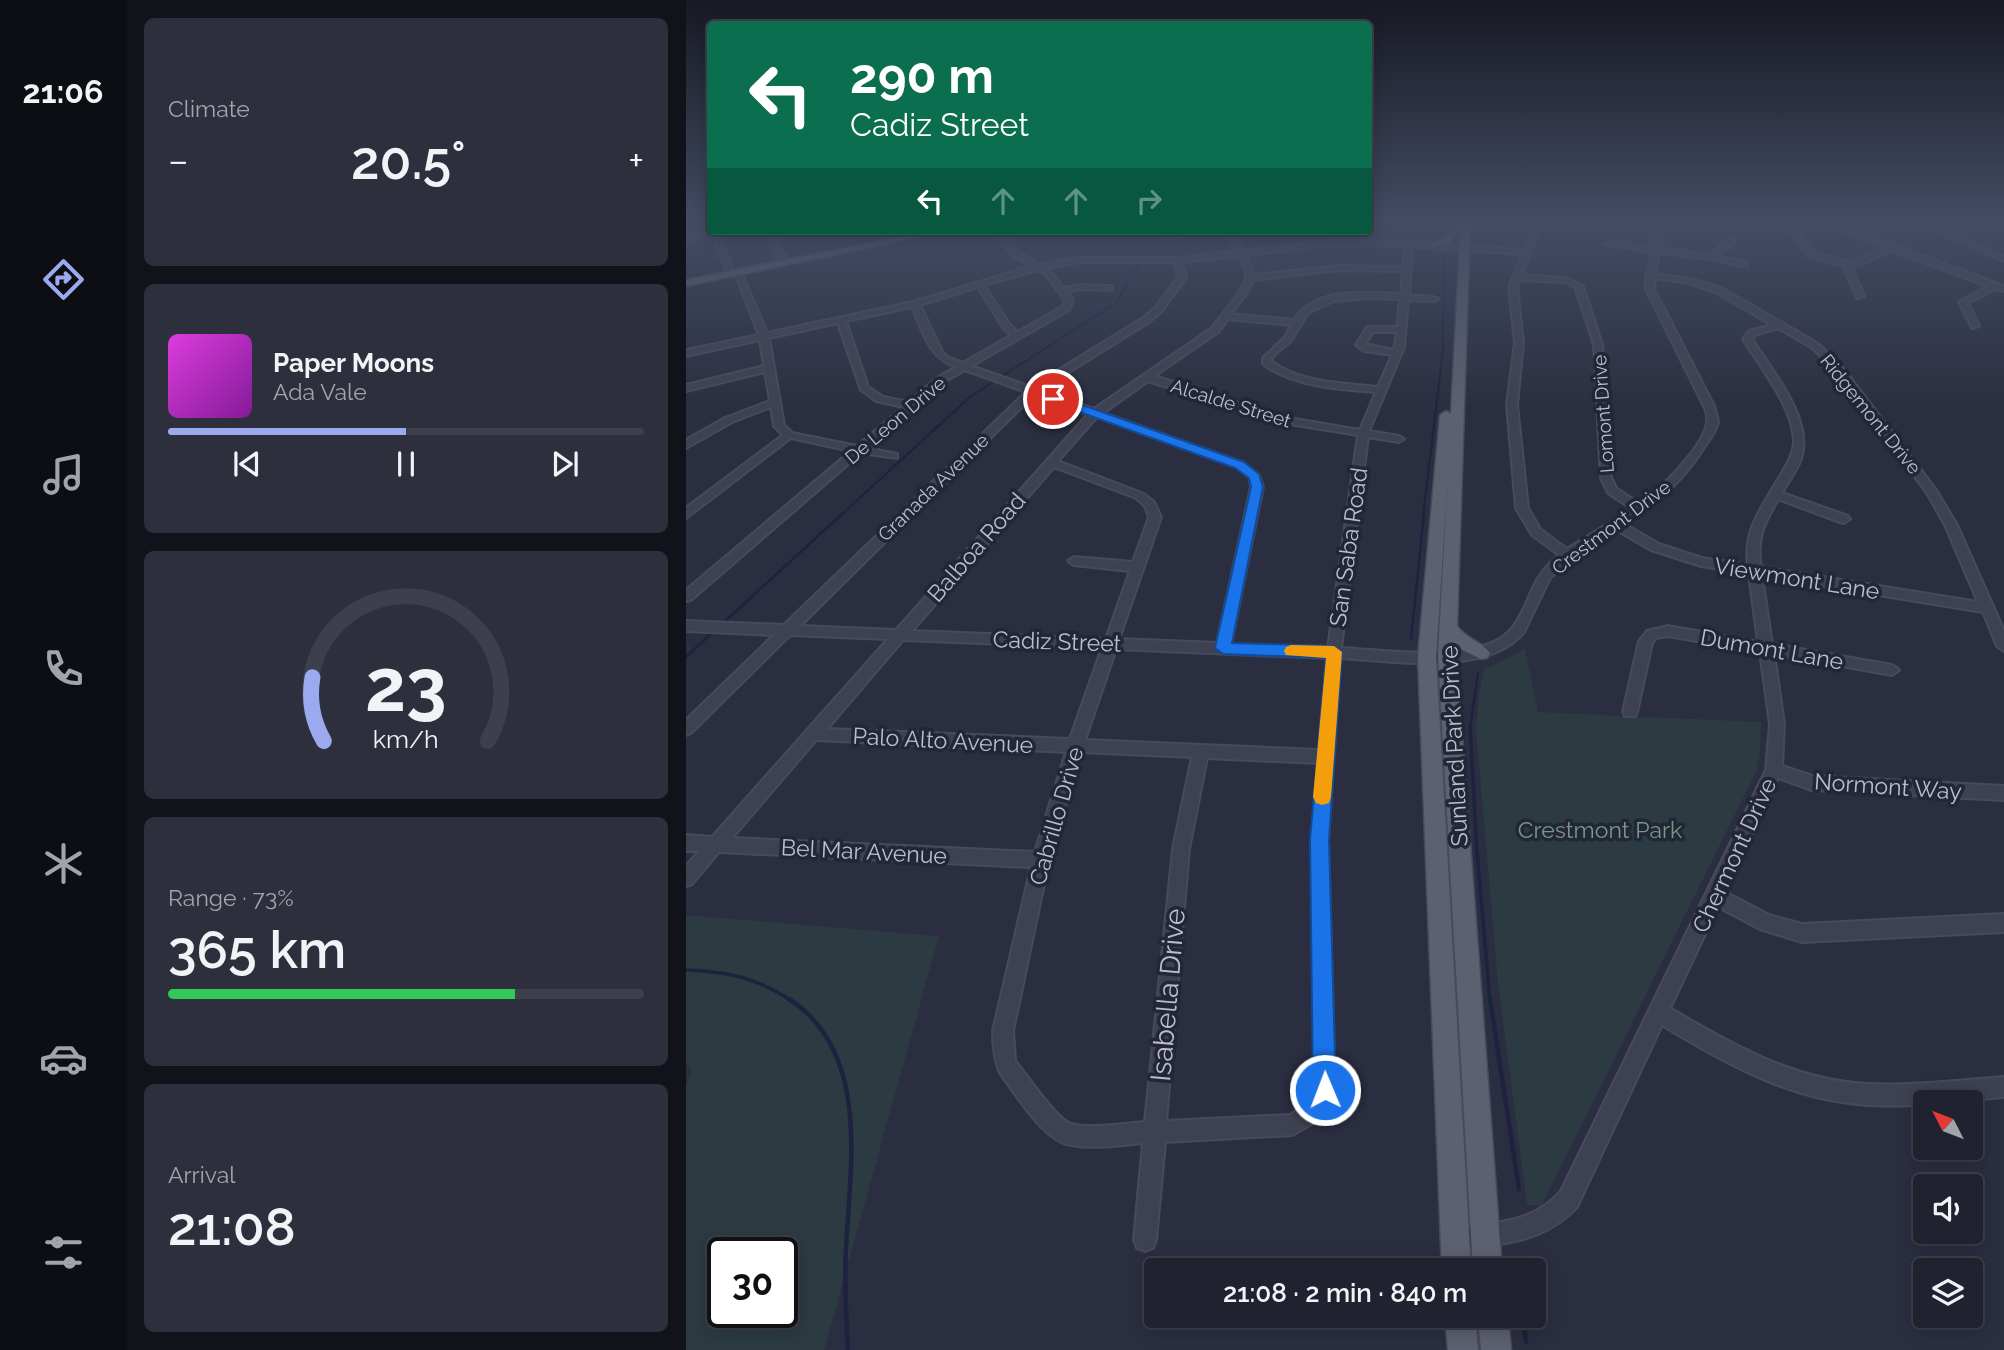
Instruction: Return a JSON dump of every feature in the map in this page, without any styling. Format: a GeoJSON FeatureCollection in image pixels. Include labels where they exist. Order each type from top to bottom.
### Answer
{"type":"FeatureCollection","features":[{"type":"Feature","properties":{"kind":"main road","name":"Sunland Park Drive"},"geometry":{"type":"LineString","coordinates":[[1457,1258],[1437,656],[1460,284]]}},
{"type":"Feature","properties":{"kind":"main road","name":"Sunland Park Drive"},"geometry":{"type":"LineString","coordinates":[[1461,284],[1448,625],[1437,656],[1487,1258]]}},
{"type":"Feature","properties":{"kind":"main road"},"geometry":{"type":"LineString","coordinates":[[1448,625],[1453,635],[1467,647],[1481,653]]}},
{"type":"Feature","properties":{"kind":"main road"},"geometry":{"type":"LineString","coordinates":[[1461,1328],[1463,1350]]}},
{"type":"Feature","properties":{"kind":"main road"},"geometry":{"type":"LineString","coordinates":[[1494,1328],[1496,1350]]}},
{"type":"Feature","properties":{"kind":"street"},"geometry":{"type":"LineString","coordinates":[[737,284],[764,336],[779,426],[789,435],[892,456]]}},
{"type":"Feature","properties":{"kind":"street"},"geometry":{"type":"LineString","coordinates":[[686,353],[915,304],[983,284]]}},
{"type":"Feature","properties":{"kind":"street"},"geometry":{"type":"LineString","coordinates":[[1057,284],[1062,291],[1079,287],[1109,288]]}},
{"type":"Feature","properties":{"kind":"street","name":"Granada Avenue"},"geometry":{"type":"LineString","coordinates":[[686,729],[1032,391],[1158,310],[1178,284]]}},
{"type":"Feature","properties":{"kind":"street","name":"Balboa Road"},"geometry":{"type":"LineString","coordinates":[[686,878],[1094,414],[1215,330],[1246,284]]}},
{"type":"Feature","properties":{"kind":"street","name":"San Saba Road"},"geometry":{"type":"LineString","coordinates":[[1156,1133],[1292,1125],[1309,1116],[1320,1104],[1325,1090],[1320,840],[1334,652],[1363,434],[1397,353],[1405,284]]}},
{"type":"Feature","properties":{"kind":"street"},"geometry":{"type":"LineString","coordinates":[[1514,284],[1519,343],[1512,405],[1522,508],[1536,532],[1567,555]]}},
{"type":"Feature","properties":{"kind":"street","name":"Lomont Drive"},"geometry":{"type":"LineString","coordinates":[[1574,284],[1578,286],[1599,354],[1606,478],[1612,491],[1640,509]]}},
{"type":"Feature","properties":{"kind":"street","name":"Crestmont Drive"},"geometry":{"type":"LineString","coordinates":[[1437,656],[1481,653],[1494,649],[1514,636],[1539,584],[1567,555],[1668,488],[1707,436],[1713,420],[1709,406],[1650,289],[1650,284]]}},
{"type":"Feature","properties":{"kind":"street","name":"Ridgemont Drive"},"geometry":{"type":"LineString","coordinates":[[1700,284],[1814,345],[1835,364],[1932,492],[1951,525],[1985,608],[2004,646]]}},
{"type":"Feature","properties":{"kind":"street"},"geometry":{"type":"LineString","coordinates":[[1855,284],[1860,296]]}},
{"type":"Feature","properties":{"kind":"street"},"geometry":{"type":"LineString","coordinates":[[1989,284],[2004,289]]}},
{"type":"Feature","properties":{"kind":"street"},"geometry":{"type":"LineString","coordinates":[[980,285],[1007,327],[1018,335]]}},
{"type":"Feature","properties":{"kind":"street"},"geometry":{"type":"LineString","coordinates":[[1975,326],[1963,302],[1994,286]]}},
{"type":"Feature","properties":{"kind":"street","name":"De Leon Drive"},"geometry":{"type":"LineString","coordinates":[[686,597],[940,380],[1066,308],[1069,300],[1062,291]]}},
{"type":"Feature","properties":{"kind":"street"},"geometry":{"type":"LineString","coordinates":[[1381,390],[1326,383],[1270,366],[1266,362],[1267,356],[1289,337],[1308,309],[1332,299],[1356,296],[1434,299]]}},
{"type":"Feature","properties":{"kind":"street"},"geometry":{"type":"LineString","coordinates":[[915,304],[939,354],[946,360],[1240,465],[1255,477],[1257,487],[1223,648]]}},
{"type":"Feature","properties":{"kind":"street"},"geometry":{"type":"LineString","coordinates":[[1227,316],[1297,323]]}},
{"type":"Feature","properties":{"kind":"street"},"geometry":{"type":"LineString","coordinates":[[841,320],[864,388],[877,399],[910,405]]}},
{"type":"Feature","properties":{"kind":"street","name":"Chermont Drive"},"geometry":{"type":"LineString","coordinates":[[1456,1240],[1541,1224],[1560,1212],[1569,1199],[1774,770],[1777,724],[1755,572],[1753,537],[1756,527],[1795,460],[1798,430],[1791,409],[1747,339],[1752,333],[1780,325]]}},
{"type":"Feature","properties":{"kind":"street"},"geometry":{"type":"LineString","coordinates":[[1397,353],[1367,349],[1360,345],[1370,329],[1401,330]]}},
{"type":"Feature","properties":{"kind":"street"},"geometry":{"type":"LineString","coordinates":[[686,388],[769,368]]}},
{"type":"Feature","properties":{"kind":"street","name":"Alcalde Street"},"geometry":{"type":"LineString","coordinates":[[1147,377],[1280,421],[1399,439]]}},
{"type":"Feature","properties":{"kind":"street"},"geometry":{"type":"LineString","coordinates":[[686,446],[717,424],[775,403]]}},
{"type":"Feature","properties":{"kind":"street"},"geometry":{"type":"LineString","coordinates":[[686,514],[789,435]]}},
{"type":"Feature","properties":{"kind":"street","name":"Cabrillo Drive"},"geometry":{"type":"LineString","coordinates":[[1051,462],[1140,496],[1150,504],[1155,517],[1075,747],[1041,860],[1003,1031],[1003,1052],[1007,1066],[1052,1124],[1065,1133],[1081,1136],[1156,1133]]}},
{"type":"Feature","properties":{"kind":"street"},"geometry":{"type":"LineString","coordinates":[[1775,494],[1844,519]]}},
{"type":"Feature","properties":{"kind":"street","name":"Viewmont Lane"},"geometry":{"type":"LineString","coordinates":[[1616,524],[1655,547],[1681,557],[1755,572],[1985,608]]}},
{"type":"Feature","properties":{"kind":"street"},"geometry":{"type":"LineString","coordinates":[[1074,561],[1138,567]]}},
{"type":"Feature","properties":{"kind":"street","name":"Cadiz Street"},"geometry":{"type":"LineString","coordinates":[[686,626],[1437,656]]}},
{"type":"Feature","properties":{"kind":"street","name":"Dumont Lane"},"geometry":{"type":"LineString","coordinates":[[1630,712],[1643,650],[1652,634],[1668,631],[1892,670]]}},
{"type":"Feature","properties":{"kind":"street","name":"Palo Alto Avenue"},"geometry":{"type":"LineString","coordinates":[[813,734],[1325,757]]}},
{"type":"Feature","properties":{"kind":"street","name":"Isabella Drive"},"geometry":{"type":"LineString","coordinates":[[1145,1240],[1181,849],[1200,753]]}},
{"type":"Feature","properties":{"kind":"street","name":"Normont Way"},"geometry":{"type":"LineString","coordinates":[[1774,770],[1812,783],[2004,793]]}},
{"type":"Feature","properties":{"kind":"street","name":"Bel Mar Avenue"},"geometry":{"type":"LineString","coordinates":[[686,843],[1041,860]]}},
{"type":"Feature","properties":{"kind":"street"},"geometry":{"type":"LineString","coordinates":[[1715,895],[1766,923],[1802,933],[2004,923]]}},
{"type":"Feature","properties":{"kind":"street"},"geometry":{"type":"LineString","coordinates":[[1659,1012],[1725,1053],[1788,1079],[1820,1087],[1874,1094],[2004,1087]]}},
{"type":"Feature","properties":{"kind":"green space","name":"Crestmont Park"},"geometry":{"type":"Polygon","coordinates":[[[1525,648],[1538,712],[1761,722],[1756,772],[1542,1205],[1527,1205],[1498,983],[1476,729],[1484,669],[1525,648]]]}},
{"type":"Feature","properties":{"kind":"green space"},"geometry":{"type":"Polygon","coordinates":[[[686,915],[939,936],[824,1350],[686,1350],[686,1086],[692,1072],[686,1061],[686,915]]]}},
{"type":"Feature","properties":{"kind":"waterway"},"geometry":{"type":"LineString","coordinates":[[840,516],[971,396],[1116,303],[1128,284]]}},
{"type":"Feature","properties":{"kind":"waterway"},"geometry":{"type":"LineString","coordinates":[[1423,516],[1443,350],[1444,284]]}},
{"type":"Feature","properties":{"kind":"waterway"},"geometry":{"type":"LineString","coordinates":[[722,624],[842,514]]}},
{"type":"Feature","properties":{"kind":"waterway"},"geometry":{"type":"LineString","coordinates":[[1411,639],[1424,514]]}},
{"type":"Feature","properties":{"kind":"waterway"},"geometry":{"type":"LineString","coordinates":[[686,657],[714,631]]}},
{"type":"Feature","properties":{"kind":"waterway"},"geometry":{"type":"LineString","coordinates":[[1470,727],[1478,673]]}},
{"type":"Feature","properties":{"kind":"waterway"},"geometry":{"type":"LineString","coordinates":[[1470,727],[1477,852],[1490,1001]]}},
{"type":"Feature","properties":{"kind":"waterway"},"geometry":{"type":"LineString","coordinates":[[686,970],[741,977],[766,986],[790,1000]]}},
{"type":"Feature","properties":{"kind":"waterway"},"geometry":{"type":"LineString","coordinates":[[1490,999],[1519,1189]]}},
{"type":"Feature","properties":{"kind":"waterway"},"geometry":{"type":"LineString","coordinates":[[790,1000],[815,1022],[833,1049],[844,1080],[850,1113],[850,1182],[845,1274],[848,1350]]}},
{"type":"Feature","properties":{"kind":"waterway"},"geometry":{"type":"LineString","coordinates":[[1524,1328],[1526,1342]]}},
{"type":"Feature","properties":{"kind":"slow traffic"},"geometry":{"type":"LineString","coordinates":[[1291,651],[1334,652],[1322,797]]}},
{"type":"Feature","properties":{"kind":"route"},"geometry":{"type":"LineString","coordinates":[[1053,399],[1240,465],[1255,477],[1257,487],[1223,648],[1334,652],[1320,840],[1325,1090]]}}]}
